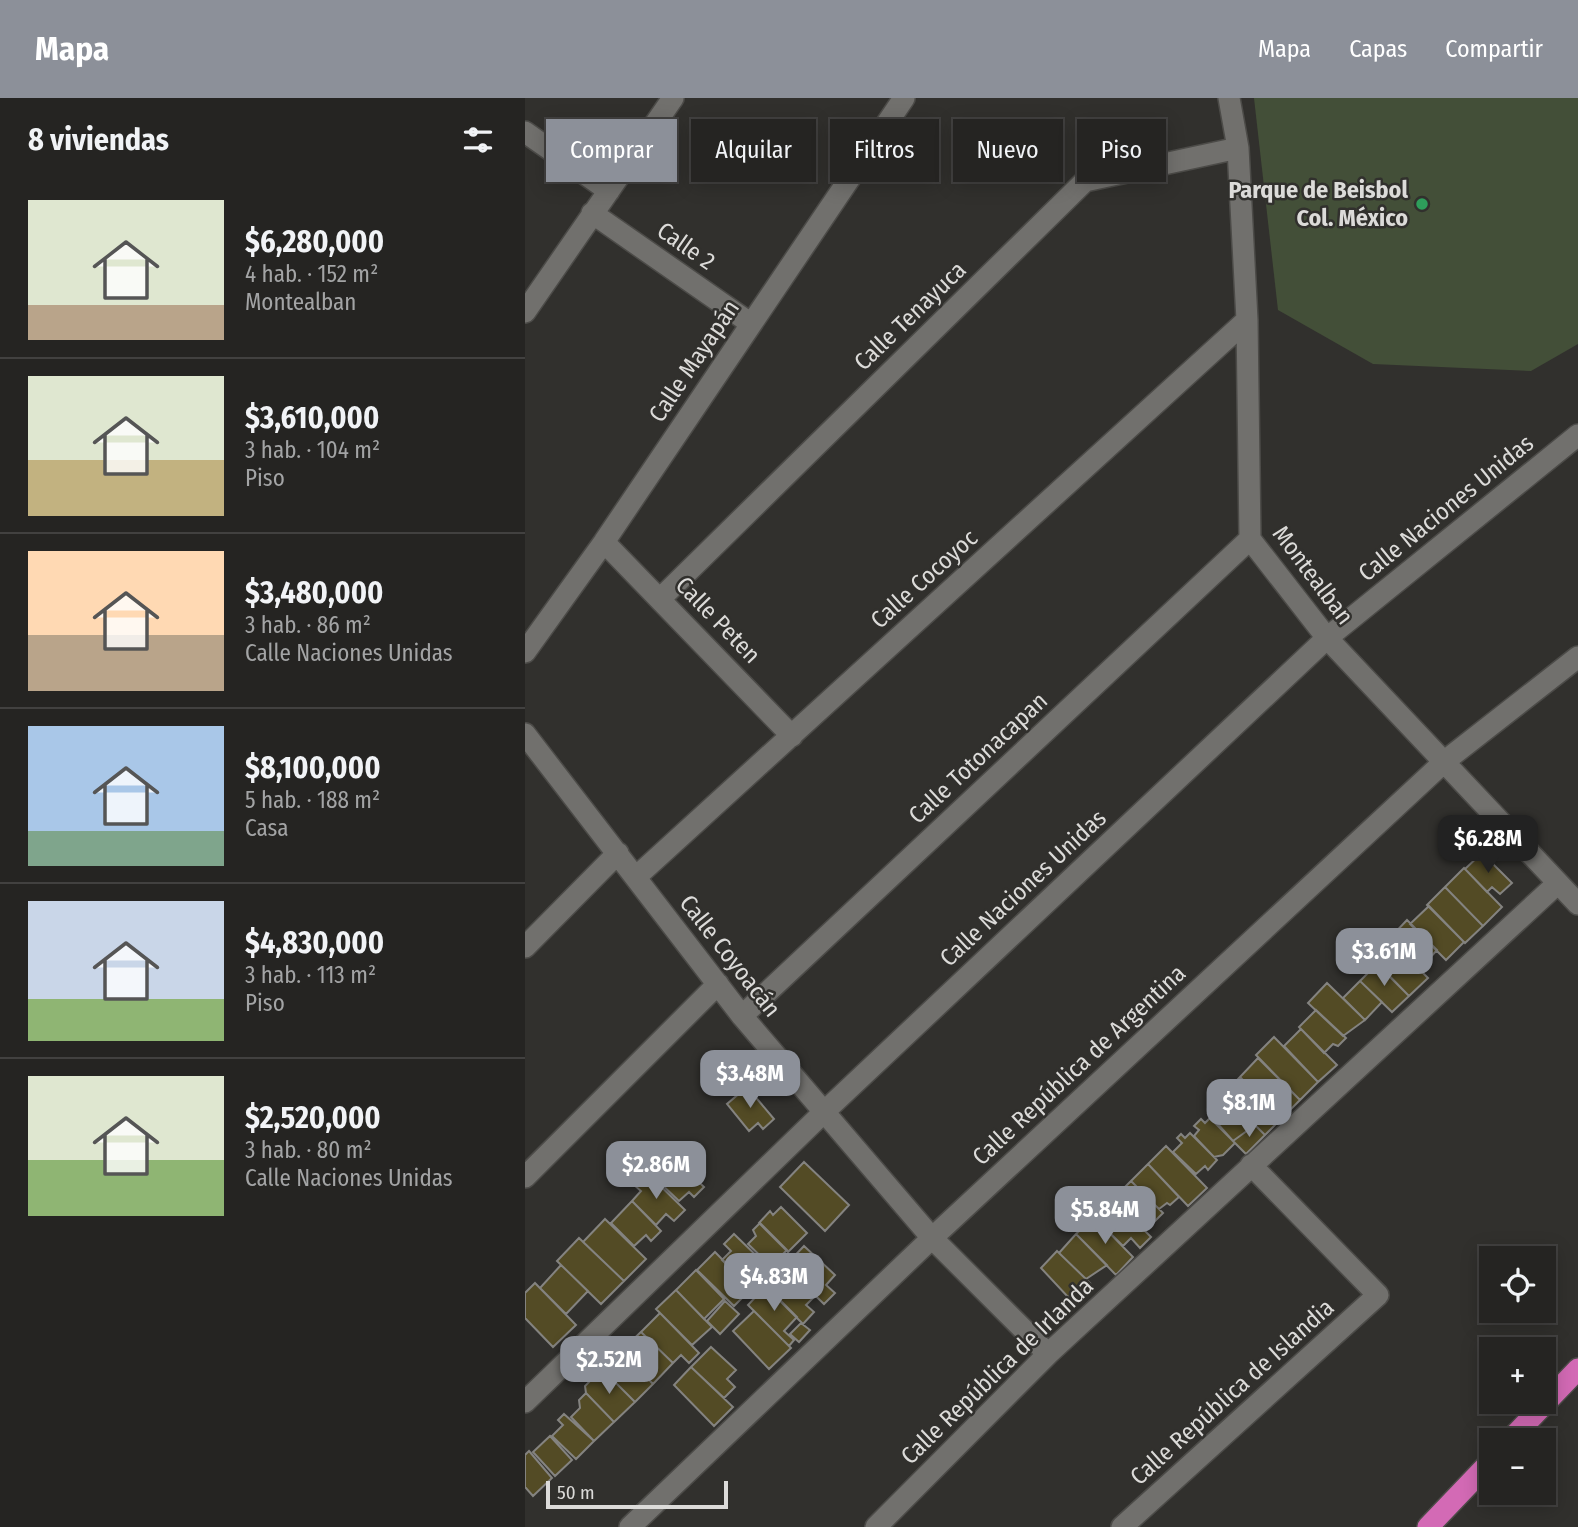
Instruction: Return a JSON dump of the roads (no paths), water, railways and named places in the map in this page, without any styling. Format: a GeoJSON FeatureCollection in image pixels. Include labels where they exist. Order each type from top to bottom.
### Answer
{"type":"FeatureCollection","features":[{"type":"Feature","properties":{"kind":"highway"},"geometry":{"type":"LineString","coordinates":[[1521,1428],[1578,1369]]}},
{"type":"Feature","properties":{"kind":"highway"},"geometry":{"type":"LineString","coordinates":[[1428,1527],[1479,1474]]}},
{"type":"Feature","properties":{"kind":"street"},"geometry":{"type":"LineString","coordinates":[[525,312],[673,98]]}},
{"type":"Feature","properties":{"kind":"street","name":"Calle Mayapán"},"geometry":{"type":"LineString","coordinates":[[525,652],[604,542],[904,98]]}},
{"type":"Feature","properties":{"kind":"street","name":"Montealban"},"geometry":{"type":"LineString","coordinates":[[1229,98],[1238,148],[1247,320],[1250,539],[1327,638],[1578,904]]}},
{"type":"Feature","properties":{"kind":"street"},"geometry":{"type":"LineString","coordinates":[[525,132],[609,191]]}},
{"type":"Feature","properties":{"kind":"street","name":"Calle Tenayuca"},"geometry":{"type":"LineString","coordinates":[[661,598],[1085,181],[1238,148]]}},
{"type":"Feature","properties":{"kind":"street","name":"Calle 2"},"geometry":{"type":"LineString","coordinates":[[592,213],[751,323]]}},
{"type":"Feature","properties":{"kind":"street","name":"Calle Cocoyoc"},"geometry":{"type":"LineString","coordinates":[[636,877],[1247,320]]}},
{"type":"Feature","properties":{"kind":"street","name":"Calle Naciones Unidas"},"geometry":{"type":"LineString","coordinates":[[525,1402],[824,1112],[1327,638],[1578,435]]}},
{"type":"Feature","properties":{"kind":"street","name":"Calle Totonacapan"},"geometry":{"type":"LineString","coordinates":[[742,1016],[1250,539]]}},
{"type":"Feature","properties":{"kind":"street","name":"Calle Peten"},"geometry":{"type":"LineString","coordinates":[[604,542],[792,736]]}},
{"type":"Feature","properties":{"kind":"street","name":"Calle República de Argentina"},"geometry":{"type":"LineString","coordinates":[[630,1527],[932,1238],[1445,761],[1578,657]]}},
{"type":"Feature","properties":{"kind":"street","name":"Calle Coyoacán"},"geometry":{"type":"LineString","coordinates":[[525,734],[742,1016],[932,1238],[1048,1354]]}},
{"type":"Feature","properties":{"kind":"street"},"geometry":{"type":"LineString","coordinates":[[525,947],[618,853]]}},
{"type":"Feature","properties":{"kind":"street","name":"Calle República de Irlanda"},"geometry":{"type":"LineString","coordinates":[[876,1527],[1048,1354],[1558,883]]}},
{"type":"Feature","properties":{"kind":"street"},"geometry":{"type":"LineString","coordinates":[[525,1177],[718,984]]}},
{"type":"Feature","properties":{"kind":"street","name":"Calle República de Islandia"},"geometry":{"type":"LineString","coordinates":[[1122,1527],[1378,1295],[1251,1165]]}},
{"type":"Feature","properties":{"kind":"place","name":"Parque de Beisbol Col. México"},"geometry":{"type":"Point","coordinates":[1422,204]}}]}
